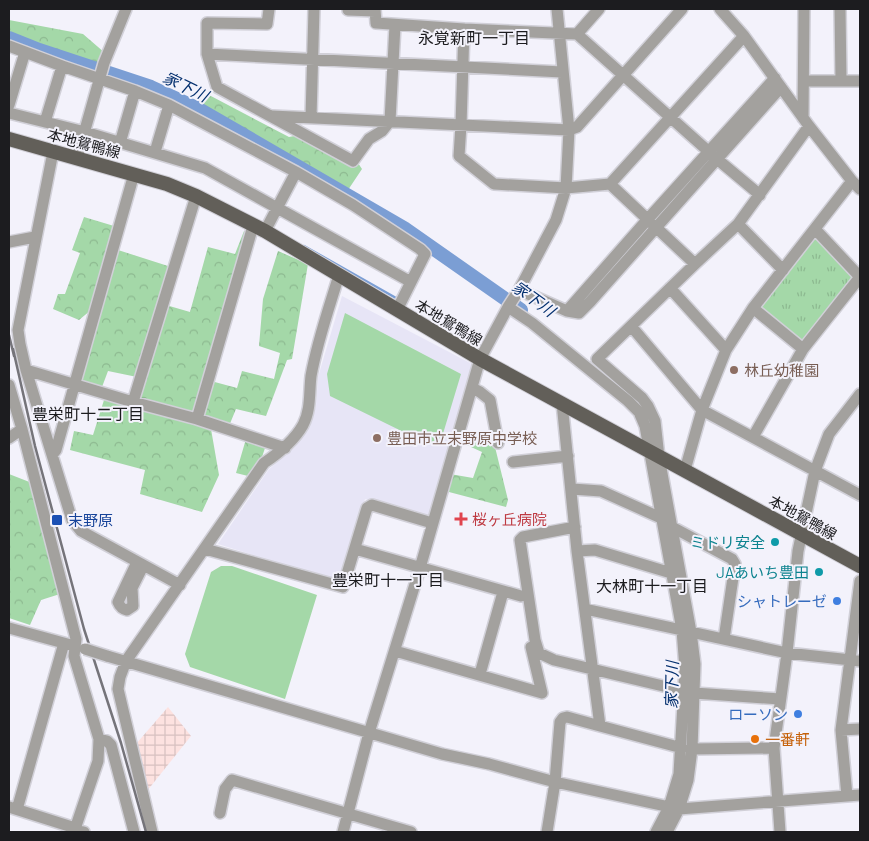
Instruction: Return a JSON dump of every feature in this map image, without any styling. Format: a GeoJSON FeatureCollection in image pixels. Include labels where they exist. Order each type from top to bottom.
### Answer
{"type":"FeatureCollection","features":[{"type":"Feature","properties":{"kind":"main road","name":"本地鴛鴨線"},"geometry":{"type":"LineString","coordinates":[[9,139],[167,184],[196,196],[259,228],[480,359],[860,566]]}},
{"type":"Feature","properties":{"kind":"street"},"geometry":{"type":"LineString","coordinates":[[77,158],[104,63],[126,9]]}},
{"type":"Feature","properties":{"kind":"street"},"geometry":{"type":"LineString","coordinates":[[269,9],[267,24],[207,23],[207,54],[217,86],[353,162],[369,139],[382,131],[390,121],[395,25]]}},
{"type":"Feature","properties":{"kind":"street"},"geometry":{"type":"LineString","coordinates":[[311,117],[314,9]]}},
{"type":"Feature","properties":{"kind":"street"},"geometry":{"type":"LineString","coordinates":[[343,832],[368,733],[420,568],[480,359],[556,220],[566,188],[569,130],[557,9]]}},
{"type":"Feature","properties":{"kind":"street"},"geometry":{"type":"LineString","coordinates":[[577,34],[599,9]]}},
{"type":"Feature","properties":{"kind":"street"},"geometry":{"type":"LineString","coordinates":[[272,116],[569,130],[577,127],[682,9]]}},
{"type":"Feature","properties":{"kind":"street"},"geometry":{"type":"LineString","coordinates":[[685,470],[702,410],[726,350],[753,308],[815,229],[856,185],[806,122],[744,36],[720,9]]}},
{"type":"Feature","properties":{"kind":"street"},"geometry":{"type":"LineString","coordinates":[[667,832],[674,808],[688,780],[689,692],[695,664],[671,573],[661,518],[654,453],[659,442],[655,421],[642,398],[597,359],[738,224],[760,195],[806,122],[804,9]]}},
{"type":"Feature","properties":{"kind":"street"},"geometry":{"type":"LineString","coordinates":[[840,9],[841,80]]}},
{"type":"Feature","properties":{"kind":"street"},"geometry":{"type":"LineString","coordinates":[[348,10],[375,10],[376,23],[395,25],[577,34],[670,118],[760,195]]}},
{"type":"Feature","properties":{"kind":"street"},"geometry":{"type":"LineString","coordinates":[[464,28],[462,125],[458,156],[494,184],[566,188],[610,184],[744,36]]}},
{"type":"Feature","properties":{"kind":"street"},"geometry":{"type":"LineString","coordinates":[[9,46],[169,105],[296,172],[353,205],[425,254],[397,310]]}},
{"type":"Feature","properties":{"kind":"street"},"geometry":{"type":"LineString","coordinates":[[9,105],[25,52]]}},
{"type":"Feature","properties":{"kind":"street"},"geometry":{"type":"LineString","coordinates":[[207,54],[562,72]]}},
{"type":"Feature","properties":{"kind":"street"},"geometry":{"type":"LineString","coordinates":[[45,122],[62,66]]}},
{"type":"Feature","properties":{"kind":"street"},"geometry":{"type":"LineString","coordinates":[[804,82],[860,81]]}},
{"type":"Feature","properties":{"kind":"street"},"geometry":{"type":"LineString","coordinates":[[567,311],[708,151],[778,83]]}},
{"type":"Feature","properties":{"kind":"street"},"geometry":{"type":"LineString","coordinates":[[519,290],[567,311],[579,313],[717,159],[778,83]]}},
{"type":"Feature","properties":{"kind":"street"},"geometry":{"type":"LineString","coordinates":[[120,143],[135,91]]}},
{"type":"Feature","properties":{"kind":"street"},"geometry":{"type":"LineString","coordinates":[[155,152],[169,105]]}},
{"type":"Feature","properties":{"kind":"street"},"geometry":{"type":"LineString","coordinates":[[9,113],[85,132],[205,168],[411,282]]}},
{"type":"Feature","properties":{"kind":"street"},"geometry":{"type":"LineString","coordinates":[[52,152],[18,330],[26,370],[72,520],[81,531],[180,585]]}},
{"type":"Feature","properties":{"kind":"street"},"geometry":{"type":"LineString","coordinates":[[197,419],[259,228],[277,208],[296,172]]}},
{"type":"Feature","properties":{"kind":"street"},"geometry":{"type":"LineString","coordinates":[[52,455],[56,450],[73,384],[134,174]]}},
{"type":"Feature","properties":{"kind":"street"},"geometry":{"type":"LineString","coordinates":[[610,184],[695,264]]}},
{"type":"Feature","properties":{"kind":"street"},"geometry":{"type":"LineString","coordinates":[[133,402],[196,196]]}},
{"type":"Feature","properties":{"kind":"street"},"geometry":{"type":"LineString","coordinates":[[738,224],[783,270]]}},
{"type":"Feature","properties":{"kind":"street"},"geometry":{"type":"LineString","coordinates":[[753,437],[803,349],[860,277],[815,229]]}},
{"type":"Feature","properties":{"kind":"street"},"geometry":{"type":"LineString","coordinates":[[9,242],[34,241]]}},
{"type":"Feature","properties":{"kind":"street"},"geometry":{"type":"LineString","coordinates":[[152,832],[118,689],[120,677],[126,661],[206,549],[264,463],[285,448],[303,425],[310,406],[311,377],[317,351],[339,275]]}},
{"type":"Feature","properties":{"kind":"street"},"geometry":{"type":"LineString","coordinates":[[670,288],[726,350]]}},
{"type":"Feature","properties":{"kind":"street"},"geometry":{"type":"LineString","coordinates":[[508,307],[532,323],[639,412],[654,453],[672,527],[686,631]]}},
{"type":"Feature","properties":{"kind":"street"},"geometry":{"type":"LineString","coordinates":[[753,308],[803,349]]}},
{"type":"Feature","properties":{"kind":"street"},"geometry":{"type":"LineString","coordinates":[[631,326],[702,410],[860,495]]}},
{"type":"Feature","properties":{"kind":"street"},"geometry":{"type":"LineString","coordinates":[[26,370],[197,419],[285,448]]}},
{"type":"Feature","properties":{"kind":"street"},"geometry":{"type":"LineString","coordinates":[[9,385],[76,639],[74,656],[99,739],[98,760],[74,832]]}},
{"type":"Feature","properties":{"kind":"street"},"geometry":{"type":"LineString","coordinates":[[472,388],[490,400],[498,443]]}},
{"type":"Feature","properties":{"kind":"street"},"geometry":{"type":"LineString","coordinates":[[780,832],[774,748],[798,551],[815,471],[829,434],[860,394]]}},
{"type":"Feature","properties":{"kind":"street"},"geometry":{"type":"LineString","coordinates":[[562,404],[577,551],[600,726]]}},
{"type":"Feature","properties":{"kind":"street"},"geometry":{"type":"LineString","coordinates":[[9,438],[22,429]]}},
{"type":"Feature","properties":{"kind":"street"},"geometry":{"type":"LineString","coordinates":[[513,462],[568,456]]}},
{"type":"Feature","properties":{"kind":"street"},"geometry":{"type":"LineString","coordinates":[[572,489],[601,491],[661,518]]}},
{"type":"Feature","properties":{"kind":"street"},"geometry":{"type":"LineString","coordinates":[[206,549],[343,587],[367,508],[372,505],[432,524]]}},
{"type":"Feature","properties":{"kind":"street"},"geometry":{"type":"LineString","coordinates":[[395,651],[542,693],[520,540],[523,537],[575,527]]}},
{"type":"Feature","properties":{"kind":"street"},"geometry":{"type":"LineString","coordinates":[[672,527],[732,559],[735,564],[724,639]]}},
{"type":"Feature","properties":{"kind":"street"},"geometry":{"type":"LineString","coordinates":[[513,538],[521,596],[534,647],[543,656],[689,692],[780,699]]}},
{"type":"Feature","properties":{"kind":"street"},"geometry":{"type":"LineString","coordinates":[[355,550],[521,596]]}},
{"type":"Feature","properties":{"kind":"street"},"geometry":{"type":"LineString","coordinates":[[577,551],[595,550],[671,573]]}},
{"type":"Feature","properties":{"kind":"street"},"geometry":{"type":"LineString","coordinates":[[847,796],[841,730],[855,661],[860,581]]}},
{"type":"Feature","properties":{"kind":"street"},"geometry":{"type":"LineString","coordinates":[[480,674],[503,592]]}},
{"type":"Feature","properties":{"kind":"street"},"geometry":{"type":"LineString","coordinates":[[585,609],[787,653],[855,661]]}},
{"type":"Feature","properties":{"kind":"street"},"geometry":{"type":"LineString","coordinates":[[9,628],[442,754],[489,764],[555,782],[674,808],[860,795]]}},
{"type":"Feature","properties":{"kind":"street"},"geometry":{"type":"LineString","coordinates":[[74,832],[72,827],[12,808],[75,646]]}},
{"type":"Feature","properties":{"kind":"street"},"geometry":{"type":"LineString","coordinates":[[547,832],[555,782],[561,720],[567,717],[687,748],[774,748]]}},
{"type":"Feature","properties":{"kind":"street"},"geometry":{"type":"LineString","coordinates":[[841,730],[860,729]]}},
{"type":"Feature","properties":{"kind":"street"},"geometry":{"type":"LineString","coordinates":[[99,739],[107,741],[111,745],[134,832]]}},
{"type":"Feature","properties":{"kind":"street"},"geometry":{"type":"LineString","coordinates":[[220,813],[225,789],[232,780],[411,832]]}},
{"type":"Feature","properties":{"kind":"street"},"geometry":{"type":"LineString","coordinates":[[656,832],[674,808]]}},
{"type":"Feature","properties":{"kind":"shaded area","name":"豊田市立末野原中学校"},"geometry":{"type":"Polygon","coordinates":[[[342,296],[474,365],[429,518],[365,499],[341,583],[218,544],[269,469],[294,448],[309,428],[316,406],[318,377],[342,296]]]}},
{"type":"Feature","properties":{"kind":"shaded area"},"geometry":{"type":"Polygon","coordinates":[[[168,707],[191,736],[147,791],[136,744],[168,707]]]}},
{"type":"Feature","properties":{"kind":"green space"},"geometry":{"type":"Polygon","coordinates":[[[9,20],[83,34],[105,53],[99,67],[41,48],[9,35],[9,20]]]}},
{"type":"Feature","properties":{"kind":"green space"},"geometry":{"type":"Polygon","coordinates":[[[209,95],[289,137],[299,135],[358,163],[362,169],[348,190],[199,106],[209,95]]]}},
{"type":"Feature","properties":{"kind":"green space"},"geometry":{"type":"Polygon","coordinates":[[[84,217],[114,226],[91,310],[79,320],[53,309],[58,294],[65,294],[80,253],[72,250],[84,217]]]}},
{"type":"Feature","properties":{"kind":"green space"},"geometry":{"type":"Polygon","coordinates":[[[244,231],[249,232],[195,416],[137,398],[166,305],[190,312],[208,247],[235,254],[244,231]]]}},
{"type":"Feature","properties":{"kind":"green space"},"geometry":{"type":"Polygon","coordinates":[[[814,238],[854,278],[805,339],[799,341],[763,309],[761,305],[814,238]]]}},
{"type":"Feature","properties":{"kind":"green space"},"geometry":{"type":"Polygon","coordinates":[[[118,250],[168,266],[137,377],[108,371],[102,387],[80,380],[118,250]]]}},
{"type":"Feature","properties":{"kind":"green space"},"geometry":{"type":"Polygon","coordinates":[[[278,251],[308,264],[292,359],[287,360],[266,416],[236,409],[229,426],[201,416],[211,381],[237,388],[242,371],[274,379],[280,353],[259,346],[263,299],[278,251]]]}},
{"type":"Feature","properties":{"kind":"green space"},"geometry":{"type":"Polygon","coordinates":[[[345,313],[461,374],[442,437],[428,444],[330,396],[327,374],[345,313]]]}},
{"type":"Feature","properties":{"kind":"green space"},"geometry":{"type":"Polygon","coordinates":[[[104,400],[211,429],[219,475],[202,512],[140,494],[145,470],[70,450],[74,431],[93,435],[104,400]]]}},
{"type":"Feature","properties":{"kind":"green space"},"geometry":{"type":"Polygon","coordinates":[[[462,436],[495,447],[508,500],[506,507],[449,492],[450,474],[473,478],[482,452],[460,442],[462,436]]]}},
{"type":"Feature","properties":{"kind":"green space"},"geometry":{"type":"Polygon","coordinates":[[[246,439],[266,445],[261,460],[248,476],[236,473],[246,439]]]}},
{"type":"Feature","properties":{"kind":"green space"},"geometry":{"type":"Polygon","coordinates":[[[9,474],[32,483],[60,594],[41,600],[30,625],[9,618],[9,474]]]}},
{"type":"Feature","properties":{"kind":"green space"},"geometry":{"type":"Polygon","coordinates":[[[221,566],[232,566],[317,595],[285,699],[190,667],[185,654],[211,572],[221,566]]]}},
{"type":"Feature","properties":{"kind":"waterway","name":"家下川"},"geometry":{"type":"LineString","coordinates":[[9,38],[39,50],[151,87],[197,108],[404,228],[521,310]]}},
{"type":"Feature","properties":{"kind":"waterway"},"geometry":{"type":"LineString","coordinates":[[304,246],[396,298]]}},
{"type":"Feature","properties":{"kind":"waterway","name":"家下川"},"geometry":{"type":"LineString","coordinates":[[605,375],[639,403],[645,413]]}},
{"type":"Feature","properties":{"kind":"railway"},"geometry":{"type":"LineString","coordinates":[[9,335],[14,356]]}},
{"type":"Feature","properties":{"kind":"railway"},"geometry":{"type":"LineString","coordinates":[[13,349],[35,446],[84,629],[121,743],[146,832]]}},
{"type":"Feature","properties":{"kind":"place","name":"林丘幼稚園"},"geometry":{"type":"Point","coordinates":[734,370]}},
{"type":"Feature","properties":{"kind":"place","name":"豊田市立末野原中学校"},"geometry":{"type":"Point","coordinates":[377,438]}},
{"type":"Feature","properties":{"kind":"place","name":"桜ヶ丘病院"},"geometry":{"type":"Point","coordinates":[461,519]}},
{"type":"Feature","properties":{"kind":"place","name":"末野原"},"geometry":{"type":"Point","coordinates":[57,520]}},
{"type":"Feature","properties":{"kind":"place","name":"ミドリ安全"},"geometry":{"type":"Point","coordinates":[775,542]}},
{"type":"Feature","properties":{"kind":"place","name":"JAあいち豊田"},"geometry":{"type":"Point","coordinates":[819,572]}},
{"type":"Feature","properties":{"kind":"place","name":"シャトレーゼ"},"geometry":{"type":"Point","coordinates":[837,601]}},
{"type":"Feature","properties":{"kind":"place","name":"ローソン"},"geometry":{"type":"Point","coordinates":[798,714]}},
{"type":"Feature","properties":{"kind":"place","name":"一番軒"},"geometry":{"type":"Point","coordinates":[755,739]}},
{"type":"Feature","properties":{"kind":"district","name":"永覚新町一丁目"},"geometry":{"type":"Point","coordinates":[474,37]}},
{"type":"Feature","properties":{"kind":"district","name":"豊栄町十二丁目"},"geometry":{"type":"Point","coordinates":[88,413]}},
{"type":"Feature","properties":{"kind":"district","name":"豊栄町十一丁目"},"geometry":{"type":"Point","coordinates":[388,579]}},
{"type":"Feature","properties":{"kind":"district","name":"大林町十一丁目"},"geometry":{"type":"Point","coordinates":[652,585]}}]}
